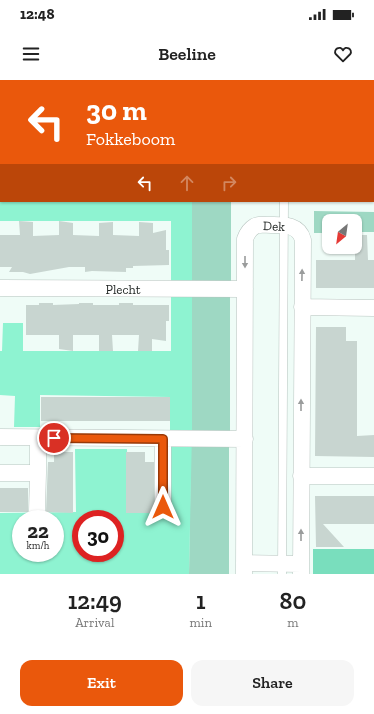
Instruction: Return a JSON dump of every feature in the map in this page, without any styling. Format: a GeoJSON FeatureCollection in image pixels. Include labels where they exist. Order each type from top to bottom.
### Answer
{"type":"FeatureCollection","features":[{"type":"Feature","properties":{"kind":"street","name":"Dek"},"geometry":{"type":"LineString","coordinates":[[259,225],[284,225],[293,227],[301,234],[302,240],[301,569],[244,568],[245,239],[253,227],[259,225]]}},
{"type":"Feature","properties":{"kind":"street","name":"Plecht"},"geometry":{"type":"LineString","coordinates":[[0,288],[245,289]]}},
{"type":"Feature","properties":{"kind":"street"},"geometry":{"type":"LineString","coordinates":[[302,307],[374,308]]}},
{"type":"Feature","properties":{"kind":"street"},"geometry":{"type":"LineString","coordinates":[[0,437],[245,439]]}},
{"type":"Feature","properties":{"kind":"street"},"geometry":{"type":"LineString","coordinates":[[37,510],[38,438]]}},
{"type":"Feature","properties":{"kind":"street"},"geometry":{"type":"LineString","coordinates":[[163,507],[166,439]]}},
{"type":"Feature","properties":{"kind":"street"},"geometry":{"type":"LineString","coordinates":[[0,473],[38,473]]}},
{"type":"Feature","properties":{"kind":"street"},"geometry":{"type":"LineString","coordinates":[[301,476],[374,476]]}},
{"type":"Feature","properties":{"kind":"lane"},"geometry":{"type":"LineString","coordinates":[[282,569],[284,202]]}},
{"type":"Feature","properties":{"kind":"shaded area"},"geometry":{"type":"Polygon","coordinates":[[[0,202],[192,202],[192,431],[189,574],[0,574],[0,513],[12,513],[12,562],[64,562],[64,512],[72,512],[72,562],[124,562],[124,510],[76,510],[75,449],[127,449],[128,512],[170,511],[170,397],[40,395],[40,427],[14,427],[15,396],[0,395],[0,351],[2,351],[3,323],[23,323],[23,351],[171,351],[171,221],[0,221],[0,202]]]}},
{"type":"Feature","properties":{"kind":"shaded area"},"geometry":{"type":"Polygon","coordinates":[[[192,202],[231,202],[231,281],[192,282],[192,202]]]}},
{"type":"Feature","properties":{"kind":"shaded area"},"geometry":{"type":"Polygon","coordinates":[[[314,211],[374,212],[374,232],[362,232],[362,214],[322,214],[322,233],[314,233],[314,211]]]}},
{"type":"Feature","properties":{"kind":"shaded area"},"geometry":{"type":"Polygon","coordinates":[[[192,294],[230,295],[230,431],[192,431],[192,294]]]}},
{"type":"Feature","properties":{"kind":"shaded area"},"geometry":{"type":"Polygon","coordinates":[[[191,444],[229,444],[229,574],[189,574],[191,444]]]}},
{"type":"Feature","properties":{"kind":"shaded area"},"geometry":{"type":"Polygon","coordinates":[[[313,549],[374,549],[374,574],[313,574],[313,549]]]}},
{"type":"Feature","properties":{"kind":"building"},"geometry":{"type":"Polygon","coordinates":[[[19,221],[33,222],[33,236],[59,235],[59,221],[73,223],[73,235],[99,236],[99,223],[113,222],[113,235],[139,236],[139,222],[153,223],[153,233],[166,230],[166,250],[169,250],[169,265],[133,266],[133,268],[126,268],[126,272],[85,272],[85,267],[69,267],[30,274],[23,272],[9,272],[12,267],[0,267],[0,235],[20,235],[19,221]]]}},
{"type":"Feature","properties":{"kind":"building"},"geometry":{"type":"Polygon","coordinates":[[[362,235],[367,235],[368,260],[374,260],[374,288],[316,288],[316,260],[355,260],[355,254],[362,254],[362,235]]]}},
{"type":"Feature","properties":{"kind":"building"},"geometry":{"type":"Polygon","coordinates":[[[39,303],[53,303],[53,305],[93,303],[93,305],[119,305],[119,303],[133,303],[133,305],[169,305],[169,321],[166,321],[166,341],[152,339],[152,351],[138,351],[139,335],[112,335],[113,351],[99,351],[99,335],[73,335],[73,351],[59,349],[59,335],[26,335],[26,305],[39,305],[39,303]]]}},
{"type":"Feature","properties":{"kind":"building"},"geometry":{"type":"Polygon","coordinates":[[[316,327],[346,327],[346,341],[357,341],[357,436],[374,435],[374,457],[315,456],[316,327]]]}},
{"type":"Feature","properties":{"kind":"building"},"geometry":{"type":"Polygon","coordinates":[[[41,397],[170,397],[170,421],[41,421],[41,397]]]}},
{"type":"Feature","properties":{"kind":"building"},"geometry":{"type":"Polygon","coordinates":[[[54,452],[73,452],[72,513],[64,513],[64,510],[46,510],[48,462],[54,462],[54,452]]]}},
{"type":"Feature","properties":{"kind":"building"},"geometry":{"type":"Polygon","coordinates":[[[126,452],[145,452],[145,462],[154,462],[155,513],[126,513],[126,452]]]}},
{"type":"Feature","properties":{"kind":"building"},"geometry":{"type":"Polygon","coordinates":[[[0,488],[28,488],[28,510],[0,512],[0,488]]]}},
{"type":"Feature","properties":{"kind":"building"},"geometry":{"type":"Polygon","coordinates":[[[315,496],[374,496],[374,524],[323,524],[344,547],[316,547],[315,496]]]}},
{"type":"Feature","properties":{"kind":"route"},"geometry":{"type":"LineString","coordinates":[[54,438],[163,439],[163,507]]}}]}
